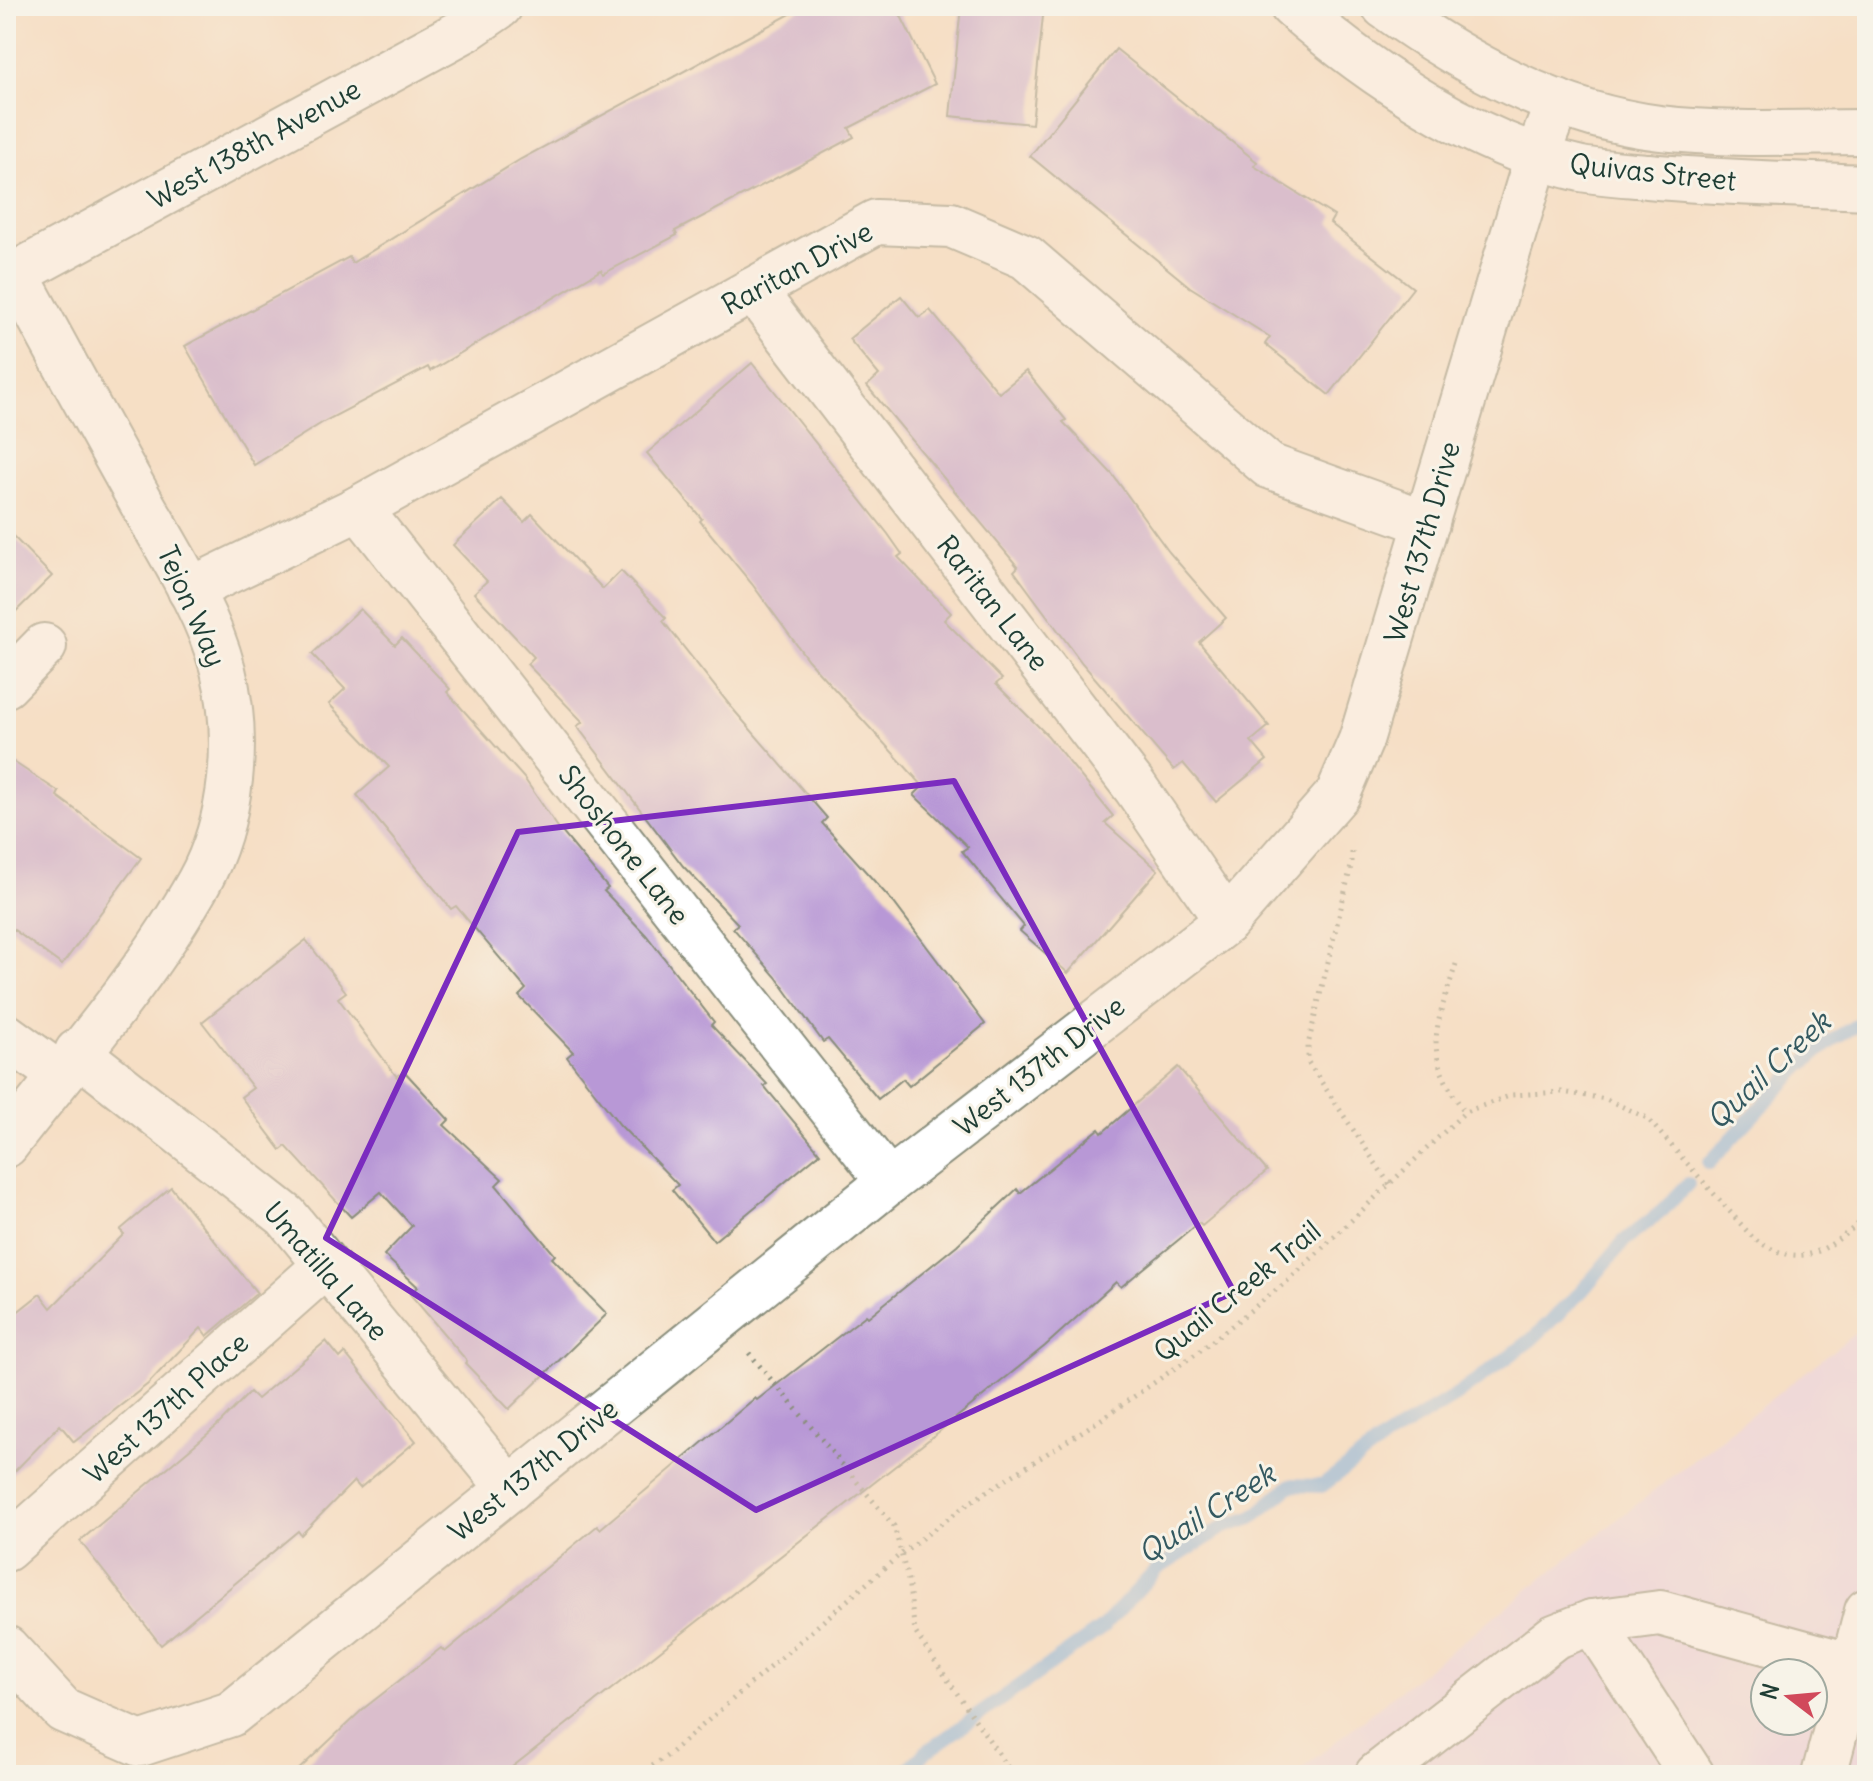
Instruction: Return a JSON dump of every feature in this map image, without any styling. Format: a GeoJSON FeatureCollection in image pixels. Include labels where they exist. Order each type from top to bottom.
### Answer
{"type":"FeatureCollection","features":[{"type":"Feature","properties":{"kind":"street","name":"West 138th Avenue"},"geometry":{"type":"LineString","coordinates":[[11,277],[465,30],[500,6]]}},
{"type":"Feature","properties":{"kind":"street","name":"Quivas Street"},"geometry":{"type":"LineString","coordinates":[[1292,6],[1321,31],[1447,118],[1507,147],[1583,169],[1690,180],[1867,187]]}},
{"type":"Feature","properties":{"kind":"street","name":"Quivas Street"},"geometry":{"type":"LineString","coordinates":[[1384,6],[1431,39],[1494,75],[1597,116],[1660,128],[1867,132]]}},
{"type":"Feature","properties":{"kind":"street","name":"West 137th Drive"},"geometry":{"type":"LineString","coordinates":[[6,1648],[63,1710],[140,1744],[231,1714],[889,1182],[1227,921],[1338,794],[1384,672],[1537,156],[1558,102]]}},
{"type":"Feature","properties":{"kind":"street","name":"Raritan Drive"},"geometry":{"type":"LineString","coordinates":[[190,590],[359,508],[876,222],[951,225],[1026,257],[1269,466],[1427,523]]}},
{"type":"Feature","properties":{"kind":"street","name":"Tejon Way"},"geometry":{"type":"LineString","coordinates":[[6,1145],[145,966],[200,880],[219,833],[228,787],[233,730],[223,669],[190,590],[11,277]]}},
{"type":"Feature","properties":{"kind":"street","name":"Raritan Lane"},"geometry":{"type":"LineString","coordinates":[[753,290],[1135,787],[1227,921]]}},
{"type":"Feature","properties":{"kind":"street","name":"Shoshone Lane"},"geometry":{"type":"LineString","coordinates":[[359,508],[889,1182]]}},
{"type":"Feature","properties":{"kind":"street"},"geometry":{"type":"LineString","coordinates":[[6,685],[44,646]]}},
{"type":"Feature","properties":{"kind":"street","name":"Umatilla Lane"},"geometry":{"type":"LineString","coordinates":[[6,1036],[135,1093],[286,1216],[510,1489]]}},
{"type":"Feature","properties":{"kind":"street","name":"West 137th Place"},"geometry":{"type":"LineString","coordinates":[[6,1549],[325,1266]]}},
{"type":"Feature","properties":{"kind":"street"},"geometry":{"type":"LineString","coordinates":[[1824,1775],[1861,1669],[1867,1611]]}},
{"type":"Feature","properties":{"kind":"street"},"geometry":{"type":"LineString","coordinates":[[1377,1775],[1554,1637],[1592,1622],[1660,1613],[1861,1669]]}},
{"type":"Feature","properties":{"kind":"street"},"geometry":{"type":"LineString","coordinates":[[1592,1622],[1692,1775]]}},
{"type":"Feature","properties":{"kind":"path"},"geometry":{"type":"LineString","coordinates":[[1338,794],[1349,814],[1352,862],[1308,1045],[1308,1062],[1390,1185]]}},
{"type":"Feature","properties":{"kind":"path"},"geometry":{"type":"LineString","coordinates":[[1456,964],[1437,1025],[1436,1062],[1449,1090],[1465,1112]]}},
{"type":"Feature","properties":{"kind":"path","name":"Quail Creek Trail"},"geometry":{"type":"LineString","coordinates":[[639,1775],[667,1756],[902,1553],[969,1503],[1100,1420],[1197,1353],[1290,1279],[1465,1112],[1512,1095],[1562,1092],[1606,1099],[1647,1118],[1754,1239],[1770,1249],[1802,1258],[1826,1250],[1867,1217]]}},
{"type":"Feature","properties":{"kind":"path"},"geometry":{"type":"LineString","coordinates":[[720,1319],[894,1526],[902,1553],[915,1632],[923,1648],[1012,1774]]}},
{"type":"Feature","properties":{"kind":"highlighted area"},"geometry":{"type":"Polygon","coordinates":[[[954,781],[1234,1292],[756,1510],[326,1238],[518,832],[954,781]]]}},
{"type":"Feature","properties":{"kind":"shaded area"},"geometry":{"type":"Polygon","coordinates":[[[1867,1324],[1867,1775],[1294,1775],[1385,1702],[1867,1324]]]}},
{"type":"Feature","properties":{"kind":"building"},"geometry":{"type":"Polygon","coordinates":[[[805,6],[896,6],[935,84],[849,128],[854,137],[675,231],[677,235],[603,274],[601,270],[430,371],[428,367],[325,421],[254,465],[185,346],[349,257],[352,263],[521,159],[805,6]]]}},
{"type":"Feature","properties":{"kind":"building"},"geometry":{"type":"Polygon","coordinates":[[[961,6],[1044,6],[1032,124],[950,116],[961,6]]]}},
{"type":"Feature","properties":{"kind":"building"},"geometry":{"type":"Polygon","coordinates":[[[1116,49],[1257,162],[1254,166],[1334,216],[1330,223],[1413,288],[1329,395],[1265,344],[1270,337],[1190,287],[1030,156],[1116,49]]]}},
{"type":"Feature","properties":{"kind":"building"},"geometry":{"type":"Polygon","coordinates":[[[901,296],[919,318],[930,310],[999,393],[1026,371],[1066,420],[1063,422],[1112,474],[1169,552],[1226,618],[1199,642],[1269,726],[1251,741],[1267,760],[1216,802],[1183,763],[1174,770],[1082,663],[1014,571],[1018,567],[867,386],[879,375],[849,339],[901,296]]]}},
{"type":"Feature","properties":{"kind":"building"},"geometry":{"type":"Polygon","coordinates":[[[752,363],[888,534],[902,554],[898,557],[951,613],[944,620],[1002,679],[996,684],[1048,736],[1113,816],[1105,823],[1158,870],[1068,973],[1020,931],[1024,926],[962,851],[968,847],[914,795],[923,786],[808,660],[752,584],[700,521],[702,519],[647,453],[752,363]]]}},
{"type":"Feature","properties":{"kind":"building"},"geometry":{"type":"Polygon","coordinates":[[[502,499],[524,522],[532,514],[603,589],[621,571],[666,618],[663,621],[732,708],[827,818],[822,823],[894,903],[985,1024],[909,1086],[903,1079],[878,1099],[828,1039],[823,1042],[776,977],[733,928],[738,924],[683,866],[577,726],[583,722],[527,664],[534,657],[474,593],[487,581],[453,545],[502,499]]]}},
{"type":"Feature","properties":{"kind":"building"},"geometry":{"type":"Polygon","coordinates":[[[6,529],[52,576],[6,621],[6,529]]]}},
{"type":"Feature","properties":{"kind":"building"},"geometry":{"type":"Polygon","coordinates":[[[360,609],[395,645],[402,638],[450,689],[447,692],[524,778],[557,826],[608,888],[604,891],[646,935],[714,1022],[711,1025],[767,1084],[764,1086],[820,1153],[714,1241],[672,1190],[678,1185],[620,1125],[567,1057],[573,1052],[519,996],[526,989],[456,906],[451,909],[357,795],[389,767],[329,704],[345,689],[312,654],[360,609]]]}},
{"type":"Feature","properties":{"kind":"building"},"geometry":{"type":"Polygon","coordinates":[[[6,757],[59,792],[57,796],[141,858],[62,965],[6,924],[6,757]]]}},
{"type":"Feature","properties":{"kind":"building"},"geometry":{"type":"Polygon","coordinates":[[[306,940],[346,992],[338,998],[397,1077],[404,1071],[449,1120],[444,1125],[502,1179],[496,1185],[555,1255],[552,1258],[607,1314],[509,1409],[465,1363],[467,1361],[410,1294],[418,1287],[384,1255],[412,1226],[381,1192],[351,1217],[286,1146],[281,1150],[241,1097],[253,1088],[202,1022],[306,940]]]}},
{"type":"Feature","properties":{"kind":"building"},"geometry":{"type":"Polygon","coordinates":[[[1178,1067],[1267,1171],[1202,1226],[1199,1223],[1121,1287],[1116,1282],[1045,1346],[936,1434],[502,1775],[293,1775],[363,1709],[441,1648],[445,1652],[597,1526],[600,1529],[755,1398],[757,1400],[866,1315],[868,1317],[957,1245],[1017,1189],[1020,1193],[1099,1129],[1102,1133],[1178,1067]]]}},
{"type":"Feature","properties":{"kind":"building"},"geometry":{"type":"Polygon","coordinates":[[[171,1187],[257,1293],[207,1336],[201,1328],[148,1384],[74,1442],[60,1425],[6,1480],[6,1321],[40,1294],[51,1308],[124,1234],[120,1230],[171,1187]]]}},
{"type":"Feature","properties":{"kind":"building"},"geometry":{"type":"Polygon","coordinates":[[[326,1341],[340,1358],[345,1353],[416,1441],[360,1488],[354,1481],[301,1535],[298,1531],[161,1645],[80,1541],[217,1426],[250,1392],[257,1399],[326,1341]]]}},
{"type":"Feature","properties":{"kind":"waterway","name":"Quail Creek"},"geometry":{"type":"LineString","coordinates":[[1709,1163],[1804,1064],[1846,1031],[1867,1021]]}},
{"type":"Feature","properties":{"kind":"waterway","name":"Quail Creek"},"geometry":{"type":"LineString","coordinates":[[902,1775],[926,1752],[1102,1628],[1157,1569],[1224,1527],[1252,1518],[1291,1485],[1322,1486],[1386,1438],[1457,1395],[1531,1340],[1582,1291],[1624,1241],[1662,1211],[1688,1184]]}}]}
